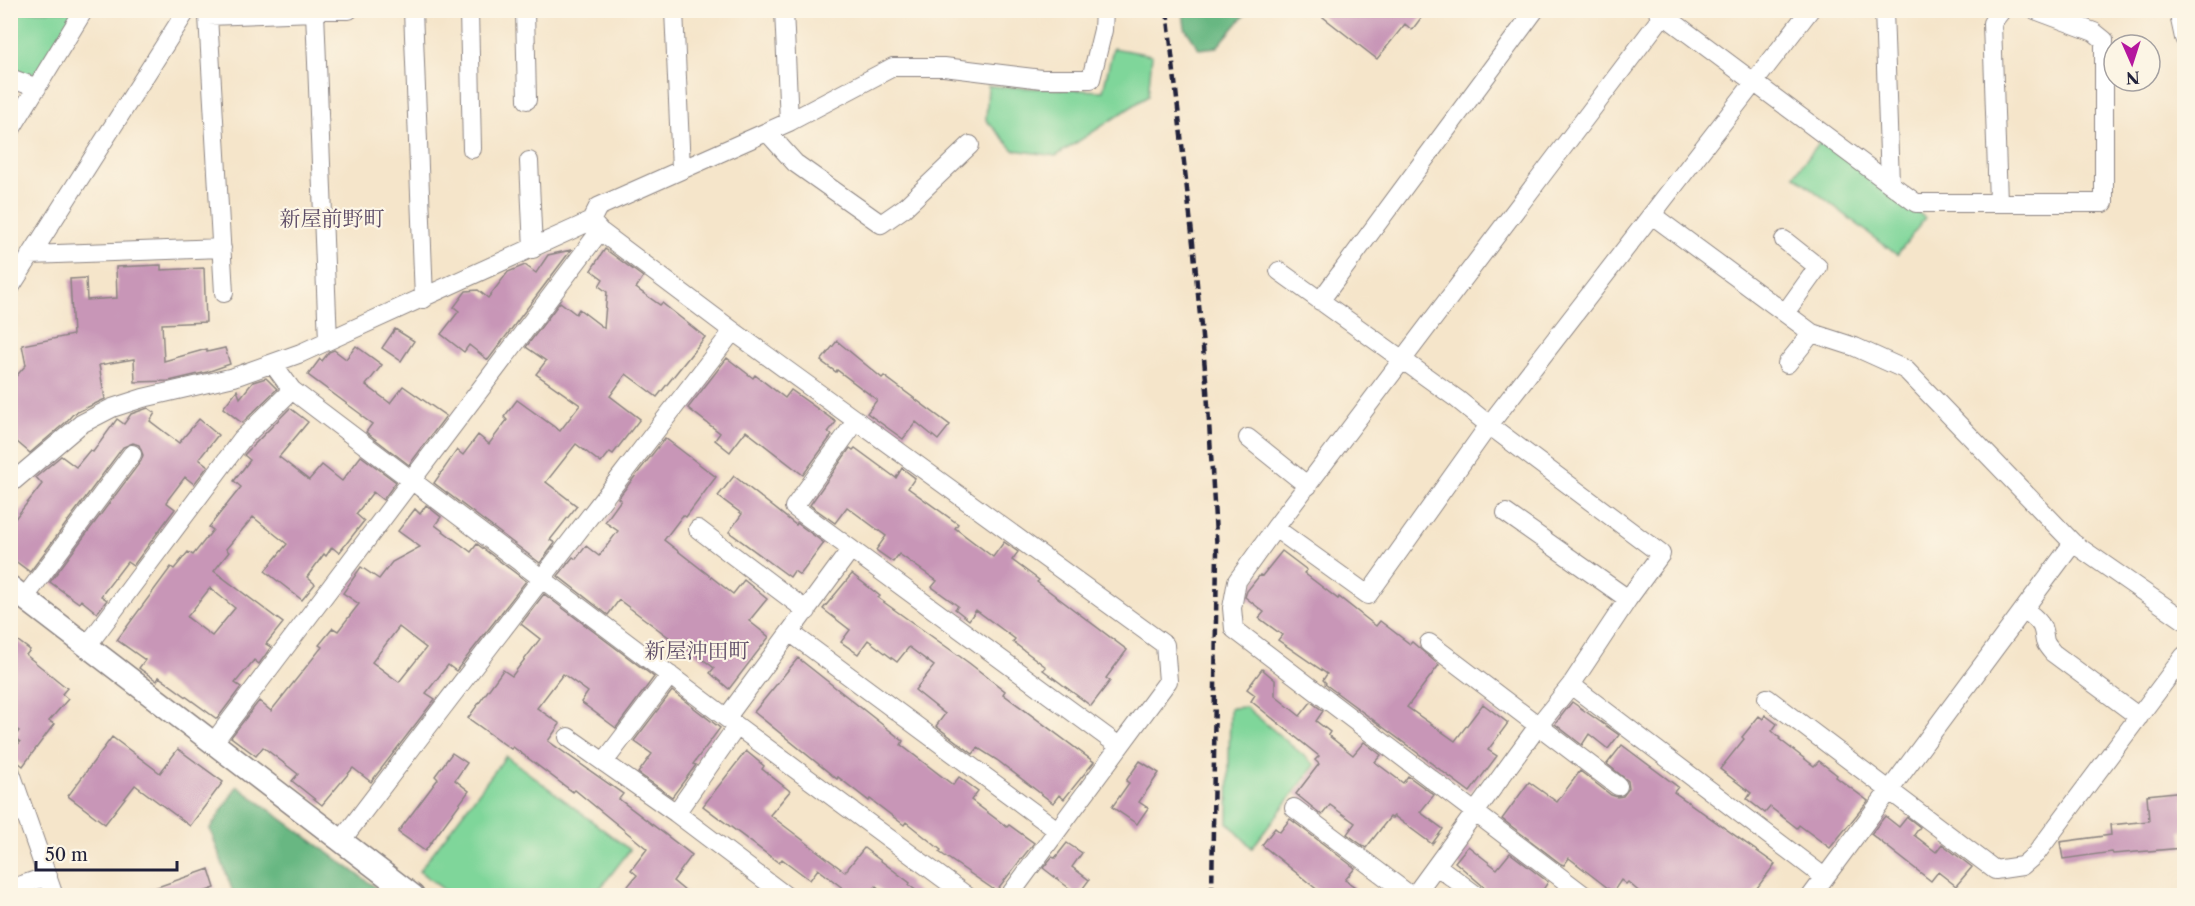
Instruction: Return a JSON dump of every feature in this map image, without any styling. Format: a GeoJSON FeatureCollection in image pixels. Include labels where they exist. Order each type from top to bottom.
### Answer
{"type":"FeatureCollection","features":[{"type":"Feature","properties":{"kind":"street"},"geometry":{"type":"LineString","coordinates":[[10,131],[84,10]]}},
{"type":"Feature","properties":{"kind":"street"},"geometry":{"type":"LineString","coordinates":[[10,288],[187,10]]}},
{"type":"Feature","properties":{"kind":"street"},"geometry":{"type":"LineString","coordinates":[[224,293],[208,16],[349,10]]}},
{"type":"Feature","properties":{"kind":"street"},"geometry":{"type":"LineString","coordinates":[[413,10],[424,298]]}},
{"type":"Feature","properties":{"kind":"street"},"geometry":{"type":"LineString","coordinates":[[469,10],[472,149]]}},
{"type":"Feature","properties":{"kind":"street"},"geometry":{"type":"LineString","coordinates":[[525,10],[527,100]]}},
{"type":"Feature","properties":{"kind":"street"},"geometry":{"type":"LineString","coordinates":[[674,10],[681,170]]}},
{"type":"Feature","properties":{"kind":"street"},"geometry":{"type":"LineString","coordinates":[[784,10],[789,122]]}},
{"type":"Feature","properties":{"kind":"street"},"geometry":{"type":"LineString","coordinates":[[213,743],[413,480],[596,226],[598,207],[768,133],[892,67],[944,67],[1042,80],[1091,79],[1103,30],[1104,10]]}},
{"type":"Feature","properties":{"kind":"street"},"geometry":{"type":"LineString","coordinates":[[1320,301],[1535,10]]}},
{"type":"Feature","properties":{"kind":"street"},"geometry":{"type":"LineString","coordinates":[[1275,528],[1368,595],[1489,425],[1810,10]]}},
{"type":"Feature","properties":{"kind":"street"},"geometry":{"type":"LineString","coordinates":[[1884,10],[1890,183]]}},
{"type":"Feature","properties":{"kind":"street"},"geometry":{"type":"LineString","coordinates":[[1998,202],[1992,23],[2002,10]]}},
{"type":"Feature","properties":{"kind":"street"},"geometry":{"type":"LineString","coordinates":[[1586,896],[1234,629],[1232,608],[1237,581],[1662,12],[1916,203],[2104,203],[2104,40],[2094,32],[2035,10]]}},
{"type":"Feature","properties":{"kind":"street"},"geometry":{"type":"LineString","coordinates":[[2178,10],[2184,38]]}},
{"type":"Feature","properties":{"kind":"street"},"geometry":{"type":"LineString","coordinates":[[315,11],[328,342]]}},
{"type":"Feature","properties":{"kind":"street"},"geometry":{"type":"LineString","coordinates":[[10,78],[36,88]]}},
{"type":"Feature","properties":{"kind":"street"},"geometry":{"type":"LineString","coordinates":[[768,133],[795,163],[881,225],[904,208],[970,145]]}},
{"type":"Feature","properties":{"kind":"street"},"geometry":{"type":"LineString","coordinates":[[529,160],[532,249]]}},
{"type":"Feature","properties":{"kind":"street"},"geometry":{"type":"LineString","coordinates":[[1652,215],[1812,333],[1855,347],[1906,370],[2073,543],[2184,620]]}},
{"type":"Feature","properties":{"kind":"street"},"geometry":{"type":"LineString","coordinates":[[10,484],[81,424],[112,408],[143,398],[234,377],[273,364],[328,342],[532,249],[596,226]]}},
{"type":"Feature","properties":{"kind":"street"},"geometry":{"type":"LineString","coordinates":[[596,226],[733,331],[1165,645],[1168,681],[1009,896]]}},
{"type":"Feature","properties":{"kind":"street"},"geometry":{"type":"LineString","coordinates":[[1784,240],[1818,267],[1785,313]]}},
{"type":"Feature","properties":{"kind":"street"},"geometry":{"type":"LineString","coordinates":[[30,255],[222,248]]}},
{"type":"Feature","properties":{"kind":"street"},"geometry":{"type":"LineString","coordinates":[[1279,271],[1457,399],[1661,554],[1571,685],[1538,726],[1413,896],[1294,808]]}},
{"type":"Feature","properties":{"kind":"street"},"geometry":{"type":"LineString","coordinates":[[341,841],[489,644],[543,578],[733,331]]}},
{"type":"Feature","properties":{"kind":"street"},"geometry":{"type":"LineString","coordinates":[[1787,364],[1812,333]]}},
{"type":"Feature","properties":{"kind":"street"},"geometry":{"type":"LineString","coordinates":[[273,364],[292,390],[967,896]]}},
{"type":"Feature","properties":{"kind":"street"},"geometry":{"type":"LineString","coordinates":[[87,646],[242,439],[292,390]]}},
{"type":"Feature","properties":{"kind":"street"},"geometry":{"type":"LineString","coordinates":[[858,420],[794,507],[1119,746]]}},
{"type":"Feature","properties":{"kind":"street"},"geometry":{"type":"LineString","coordinates":[[1248,438],[1308,486]]}},
{"type":"Feature","properties":{"kind":"street"},"geometry":{"type":"LineString","coordinates":[[132,454],[18,592],[413,896]]}},
{"type":"Feature","properties":{"kind":"street"},"geometry":{"type":"LineString","coordinates":[[1506,513],[1628,599]]}},
{"type":"Feature","properties":{"kind":"street"},"geometry":{"type":"LineString","coordinates":[[698,529],[807,611]]}},
{"type":"Feature","properties":{"kind":"street"},"geometry":{"type":"LineString","coordinates":[[1811,896],[2073,543]]}},
{"type":"Feature","properties":{"kind":"street"},"geometry":{"type":"LineString","coordinates":[[676,813],[732,722],[791,633],[851,549]]}},
{"type":"Feature","properties":{"kind":"street"},"geometry":{"type":"LineString","coordinates":[[2024,609],[2037,620],[2042,628],[2044,643],[2053,653],[2139,717]]}},
{"type":"Feature","properties":{"kind":"street"},"geometry":{"type":"LineString","coordinates":[[791,633],[1057,830]]}},
{"type":"Feature","properties":{"kind":"street"},"geometry":{"type":"LineString","coordinates":[[1429,644],[1618,786]]}},
{"type":"Feature","properties":{"kind":"street"},"geometry":{"type":"LineString","coordinates":[[1767,698],[1995,870],[2022,866],[2036,854],[2184,657]]}},
{"type":"Feature","properties":{"kind":"street"},"geometry":{"type":"LineString","coordinates":[[604,762],[670,675]]}},
{"type":"Feature","properties":{"kind":"street"},"geometry":{"type":"LineString","coordinates":[[1571,685],[1824,877]]}},
{"type":"Feature","properties":{"kind":"street"},"geometry":{"type":"LineString","coordinates":[[568,736],[676,813],[786,896]]}},
{"type":"Feature","properties":{"kind":"street"},"geometry":{"type":"LineString","coordinates":[[12,774],[54,896]]}},
{"type":"Feature","properties":{"kind":"street"},"geometry":{"type":"LineString","coordinates":[[1437,866],[1477,896]]}},
{"type":"Feature","properties":{"kind":"street"},"geometry":{"type":"LineString","coordinates":[[10,889],[48,876]]}},
{"type":"Feature","properties":{"kind":"green space"},"geometry":{"type":"Polygon","coordinates":[[[1183,10],[1248,11],[1217,47],[1199,49],[1185,28],[1183,10]]]}},
{"type":"Feature","properties":{"kind":"green space"},"geometry":{"type":"Polygon","coordinates":[[[10,11],[84,11],[37,88],[11,78],[10,11]]]}},
{"type":"Feature","properties":{"kind":"green space"},"geometry":{"type":"Polygon","coordinates":[[[1113,48],[1152,55],[1148,96],[1056,156],[1014,150],[986,120],[988,86],[1103,91],[1113,48]]]}},
{"type":"Feature","properties":{"kind":"green space"},"geometry":{"type":"Polygon","coordinates":[[[1822,139],[1925,218],[1897,255],[1794,175],[1822,139]]]}},
{"type":"Feature","properties":{"kind":"green space"},"geometry":{"type":"Polygon","coordinates":[[[1246,707],[1315,765],[1252,848],[1228,823],[1230,708],[1246,707]]]}},
{"type":"Feature","properties":{"kind":"green space"},"geometry":{"type":"Polygon","coordinates":[[[506,756],[630,850],[595,895],[451,895],[419,871],[506,756]]]}},
{"type":"Feature","properties":{"kind":"green space"},"geometry":{"type":"Polygon","coordinates":[[[237,786],[386,895],[234,895],[210,829],[237,786]]]}},
{"type":"Feature","properties":{"kind":"building"},"geometry":{"type":"Polygon","coordinates":[[[1314,10],[1427,10],[1412,30],[1405,24],[1377,59],[1314,10]]]}},
{"type":"Feature","properties":{"kind":"building"},"geometry":{"type":"Polygon","coordinates":[[[605,249],[643,277],[636,288],[660,305],[662,303],[705,337],[657,397],[626,374],[610,396],[640,419],[613,454],[610,452],[601,463],[576,444],[546,482],[577,506],[550,540],[555,543],[540,563],[434,483],[457,450],[463,455],[478,435],[489,444],[507,420],[504,417],[517,400],[560,431],[580,405],[536,374],[546,361],[526,347],[560,302],[576,314],[579,309],[604,328],[607,292],[599,286],[603,279],[591,270],[605,249]]]}},
{"type":"Feature","properties":{"kind":"building"},"geometry":{"type":"Polygon","coordinates":[[[571,250],[488,360],[469,345],[464,352],[441,334],[459,311],[454,307],[466,291],[478,290],[488,298],[508,272],[525,265],[536,273],[548,255],[571,250]]]}},
{"type":"Feature","properties":{"kind":"building"},"geometry":{"type":"Polygon","coordinates":[[[161,265],[161,270],[204,268],[206,322],[162,324],[164,361],[207,349],[207,352],[225,348],[230,364],[169,381],[135,382],[134,359],[99,365],[105,399],[73,414],[30,453],[10,436],[10,383],[26,365],[22,345],[73,335],[70,279],[86,278],[87,300],[117,298],[116,267],[161,265]]]}},
{"type":"Feature","properties":{"kind":"building"},"geometry":{"type":"Polygon","coordinates":[[[395,329],[414,341],[401,361],[382,348],[395,329]]]}},
{"type":"Feature","properties":{"kind":"building"},"geometry":{"type":"Polygon","coordinates":[[[837,341],[882,378],[884,376],[950,425],[938,440],[916,422],[903,439],[867,413],[877,400],[821,361],[837,341]]]}},
{"type":"Feature","properties":{"kind":"building"},"geometry":{"type":"Polygon","coordinates":[[[356,346],[382,365],[366,385],[390,403],[403,386],[446,416],[409,465],[366,432],[372,424],[362,415],[308,375],[320,359],[322,361],[329,352],[334,350],[346,359],[356,346]]]}},
{"type":"Feature","properties":{"kind":"building"},"geometry":{"type":"Polygon","coordinates":[[[727,358],[753,378],[755,375],[785,398],[791,390],[836,422],[828,432],[832,435],[803,475],[746,431],[730,452],[715,440],[720,433],[688,408],[727,358]]]}},
{"type":"Feature","properties":{"kind":"building"},"geometry":{"type":"Polygon","coordinates":[[[266,378],[277,389],[242,423],[223,408],[237,390],[240,398],[253,382],[266,378]]]}},
{"type":"Feature","properties":{"kind":"building"},"geometry":{"type":"Polygon","coordinates":[[[148,408],[155,413],[150,421],[179,443],[199,419],[218,435],[199,459],[208,466],[194,484],[185,477],[166,502],[175,509],[133,566],[127,562],[101,596],[107,600],[97,613],[81,600],[79,603],[50,582],[141,461],[143,455],[139,445],[133,443],[123,447],[30,572],[10,557],[10,525],[42,484],[36,477],[61,456],[76,467],[90,450],[93,452],[117,419],[124,424],[131,414],[148,408]]]}},
{"type":"Feature","properties":{"kind":"building"},"geometry":{"type":"Polygon","coordinates":[[[290,408],[308,422],[279,457],[309,480],[322,465],[342,481],[361,456],[396,482],[383,500],[373,492],[356,514],[364,521],[339,553],[332,547],[307,577],[315,584],[302,600],[265,571],[287,544],[253,517],[226,549],[229,552],[214,571],[283,623],[266,644],[271,647],[259,664],[254,660],[235,683],[241,687],[217,719],[159,677],[157,681],[139,668],[145,660],[117,640],[171,567],[174,569],[188,552],[193,555],[213,530],[209,527],[241,487],[234,481],[250,460],[244,455],[290,408]],[[210,588],[187,617],[212,636],[235,608],[210,588]]]}},
{"type":"Feature","properties":{"kind":"building"},"geometry":{"type":"Polygon","coordinates":[[[665,438],[716,477],[686,517],[683,515],[664,540],[733,594],[744,580],[767,599],[749,621],[769,637],[729,689],[710,673],[714,668],[619,600],[608,615],[558,576],[573,557],[576,559],[586,546],[599,556],[618,531],[605,522],[621,500],[618,498],[665,438]]]}},
{"type":"Feature","properties":{"kind":"building"},"geometry":{"type":"Polygon","coordinates":[[[850,448],[853,450],[855,448],[896,478],[902,468],[915,478],[908,488],[958,524],[955,528],[993,557],[1004,542],[1018,552],[1012,560],[1039,580],[1037,582],[1127,650],[1106,678],[1110,681],[1091,706],[1043,670],[1046,667],[1013,642],[1015,639],[976,610],[969,620],[955,609],[958,606],[932,587],[937,581],[899,554],[893,562],[876,550],[886,536],[847,507],[835,523],[810,505],[850,448]]]}},
{"type":"Feature","properties":{"kind":"building"},"geometry":{"type":"Polygon","coordinates":[[[734,476],[796,525],[797,523],[824,543],[800,575],[794,571],[790,577],[729,532],[742,514],[718,496],[734,476]]]}},
{"type":"Feature","properties":{"kind":"building"},"geometry":{"type":"Polygon","coordinates":[[[426,505],[441,517],[435,525],[471,552],[477,544],[526,581],[456,671],[448,665],[426,693],[435,699],[371,782],[353,768],[322,805],[292,781],[298,774],[263,747],[256,756],[231,737],[259,701],[271,711],[322,647],[319,645],[333,628],[338,631],[359,604],[343,593],[361,567],[379,579],[392,562],[420,547],[398,531],[415,509],[420,514],[426,505]],[[399,627],[372,662],[399,682],[426,648],[399,627]]]}},
{"type":"Feature","properties":{"kind":"building"},"geometry":{"type":"Polygon","coordinates":[[[1282,551],[1307,570],[1304,573],[1338,599],[1339,597],[1376,626],[1380,621],[1410,644],[1412,642],[1439,665],[1407,707],[1455,741],[1483,704],[1508,723],[1488,750],[1497,756],[1470,792],[1325,684],[1323,680],[1327,674],[1278,640],[1282,635],[1259,618],[1264,612],[1245,597],[1247,591],[1282,551]]]}},
{"type":"Feature","properties":{"kind":"building"},"geometry":{"type":"Polygon","coordinates":[[[852,574],[880,596],[878,598],[969,663],[1005,691],[1003,694],[1094,762],[1064,799],[1059,795],[1053,803],[997,760],[978,748],[973,754],[936,726],[945,714],[915,690],[934,666],[909,647],[897,662],[868,640],[858,654],[841,642],[850,630],[823,609],[852,574]]]}},
{"type":"Feature","properties":{"kind":"building"},"geometry":{"type":"Polygon","coordinates":[[[544,594],[654,677],[616,728],[581,702],[588,692],[563,674],[537,708],[560,724],[548,741],[623,794],[619,799],[692,855],[673,881],[691,896],[620,896],[637,875],[631,870],[647,849],[575,790],[573,792],[513,747],[511,749],[468,718],[503,670],[512,676],[540,639],[521,624],[544,594]]]}},
{"type":"Feature","properties":{"kind":"building"},"geometry":{"type":"Polygon","coordinates":[[[10,635],[30,650],[26,655],[67,688],[62,694],[68,699],[49,721],[54,724],[23,766],[10,756],[20,742],[14,737],[19,731],[10,725],[10,635]]]}},
{"type":"Feature","properties":{"kind":"building"},"geometry":{"type":"Polygon","coordinates":[[[798,658],[903,741],[901,745],[953,785],[959,777],[978,791],[971,800],[1007,827],[1009,825],[1034,843],[996,891],[939,852],[941,850],[906,822],[904,825],[838,777],[837,779],[754,712],[798,658]]]}},
{"type":"Feature","properties":{"kind":"building"},"geometry":{"type":"Polygon","coordinates":[[[1262,669],[1275,680],[1275,696],[1300,716],[1311,702],[1323,711],[1316,721],[1330,732],[1328,735],[1353,755],[1364,742],[1381,755],[1375,762],[1403,783],[1408,776],[1434,795],[1420,812],[1443,829],[1432,844],[1394,816],[1390,817],[1366,848],[1347,834],[1355,823],[1330,805],[1322,815],[1296,794],[1319,764],[1315,760],[1319,756],[1251,701],[1255,695],[1247,689],[1262,669]]]}},
{"type":"Feature","properties":{"kind":"building"},"geometry":{"type":"Polygon","coordinates":[[[672,691],[720,728],[672,797],[638,773],[652,754],[634,741],[672,691]]]}},
{"type":"Feature","properties":{"kind":"building"},"geometry":{"type":"Polygon","coordinates":[[[1572,702],[1619,735],[1608,749],[1589,734],[1582,745],[1555,724],[1572,702]]]}},
{"type":"Feature","properties":{"kind":"building"},"geometry":{"type":"Polygon","coordinates":[[[1765,715],[1777,724],[1772,731],[1779,739],[1814,766],[1819,761],[1868,801],[1830,848],[1799,825],[1797,828],[1770,807],[1765,813],[1747,799],[1751,793],[1720,769],[1759,716],[1763,719],[1765,715]]]}},
{"type":"Feature","properties":{"kind":"building"},"geometry":{"type":"Polygon","coordinates":[[[112,737],[160,773],[178,749],[223,782],[190,826],[135,785],[105,824],[68,796],[112,737]]]}},
{"type":"Feature","properties":{"kind":"building"},"geometry":{"type":"Polygon","coordinates":[[[1622,745],[1678,787],[1674,792],[1775,864],[1751,896],[1644,896],[1628,882],[1626,884],[1621,880],[1613,892],[1569,858],[1564,865],[1561,864],[1502,819],[1529,782],[1557,802],[1580,771],[1611,795],[1623,796],[1629,788],[1628,781],[1607,764],[1622,745]]]}},
{"type":"Feature","properties":{"kind":"building"},"geometry":{"type":"Polygon","coordinates":[[[746,751],[764,766],[762,769],[790,791],[770,815],[845,872],[864,848],[910,883],[909,885],[923,896],[889,896],[876,886],[869,896],[853,896],[818,869],[810,880],[782,859],[779,863],[703,806],[746,751]]]}},
{"type":"Feature","properties":{"kind":"building"},"geometry":{"type":"Polygon","coordinates":[[[452,753],[467,763],[455,780],[469,791],[425,851],[398,832],[438,779],[435,776],[452,753]]]}},
{"type":"Feature","properties":{"kind":"building"},"geometry":{"type":"Polygon","coordinates":[[[1140,761],[1159,773],[1139,802],[1148,808],[1137,824],[1112,807],[1129,783],[1126,781],[1140,761]]]}},
{"type":"Feature","properties":{"kind":"building"},"geometry":{"type":"Polygon","coordinates":[[[2184,791],[2184,831],[2181,831],[2183,848],[2113,854],[2112,852],[2063,859],[2060,842],[2111,835],[2110,825],[2149,821],[2147,795],[2184,791]]]}},
{"type":"Feature","properties":{"kind":"building"},"geometry":{"type":"Polygon","coordinates":[[[1885,816],[1899,827],[1907,817],[1920,827],[1914,835],[1936,852],[1942,844],[1972,867],[1956,886],[1938,872],[1931,881],[1871,834],[1885,816]]]}},
{"type":"Feature","properties":{"kind":"building"},"geometry":{"type":"Polygon","coordinates":[[[1290,819],[1355,868],[1345,880],[1355,887],[1348,896],[1325,896],[1262,845],[1275,828],[1280,832],[1290,819]]]}},
{"type":"Feature","properties":{"kind":"building"},"geometry":{"type":"Polygon","coordinates":[[[1067,843],[1082,853],[1072,867],[1089,880],[1078,895],[1043,868],[1067,843]]]}},
{"type":"Feature","properties":{"kind":"building"},"geometry":{"type":"Polygon","coordinates":[[[1468,846],[1497,869],[1510,853],[1548,882],[1539,896],[1488,896],[1484,887],[1455,862],[1468,846]]]}},
{"type":"Feature","properties":{"kind":"building"},"geometry":{"type":"Polygon","coordinates":[[[209,869],[215,888],[192,896],[140,896],[140,893],[209,869]]]}},
{"type":"Feature","properties":{"kind":"railway"},"geometry":{"type":"LineString","coordinates":[[1167,10],[1207,390],[1217,551],[1212,896]]}},
{"type":"Feature","properties":{"kind":"district","name":"新屋前野町"},"geometry":{"type":"Point","coordinates":[332,219]}},
{"type":"Feature","properties":{"kind":"district","name":"新屋沖田町"},"geometry":{"type":"Point","coordinates":[697,651]}}]}
